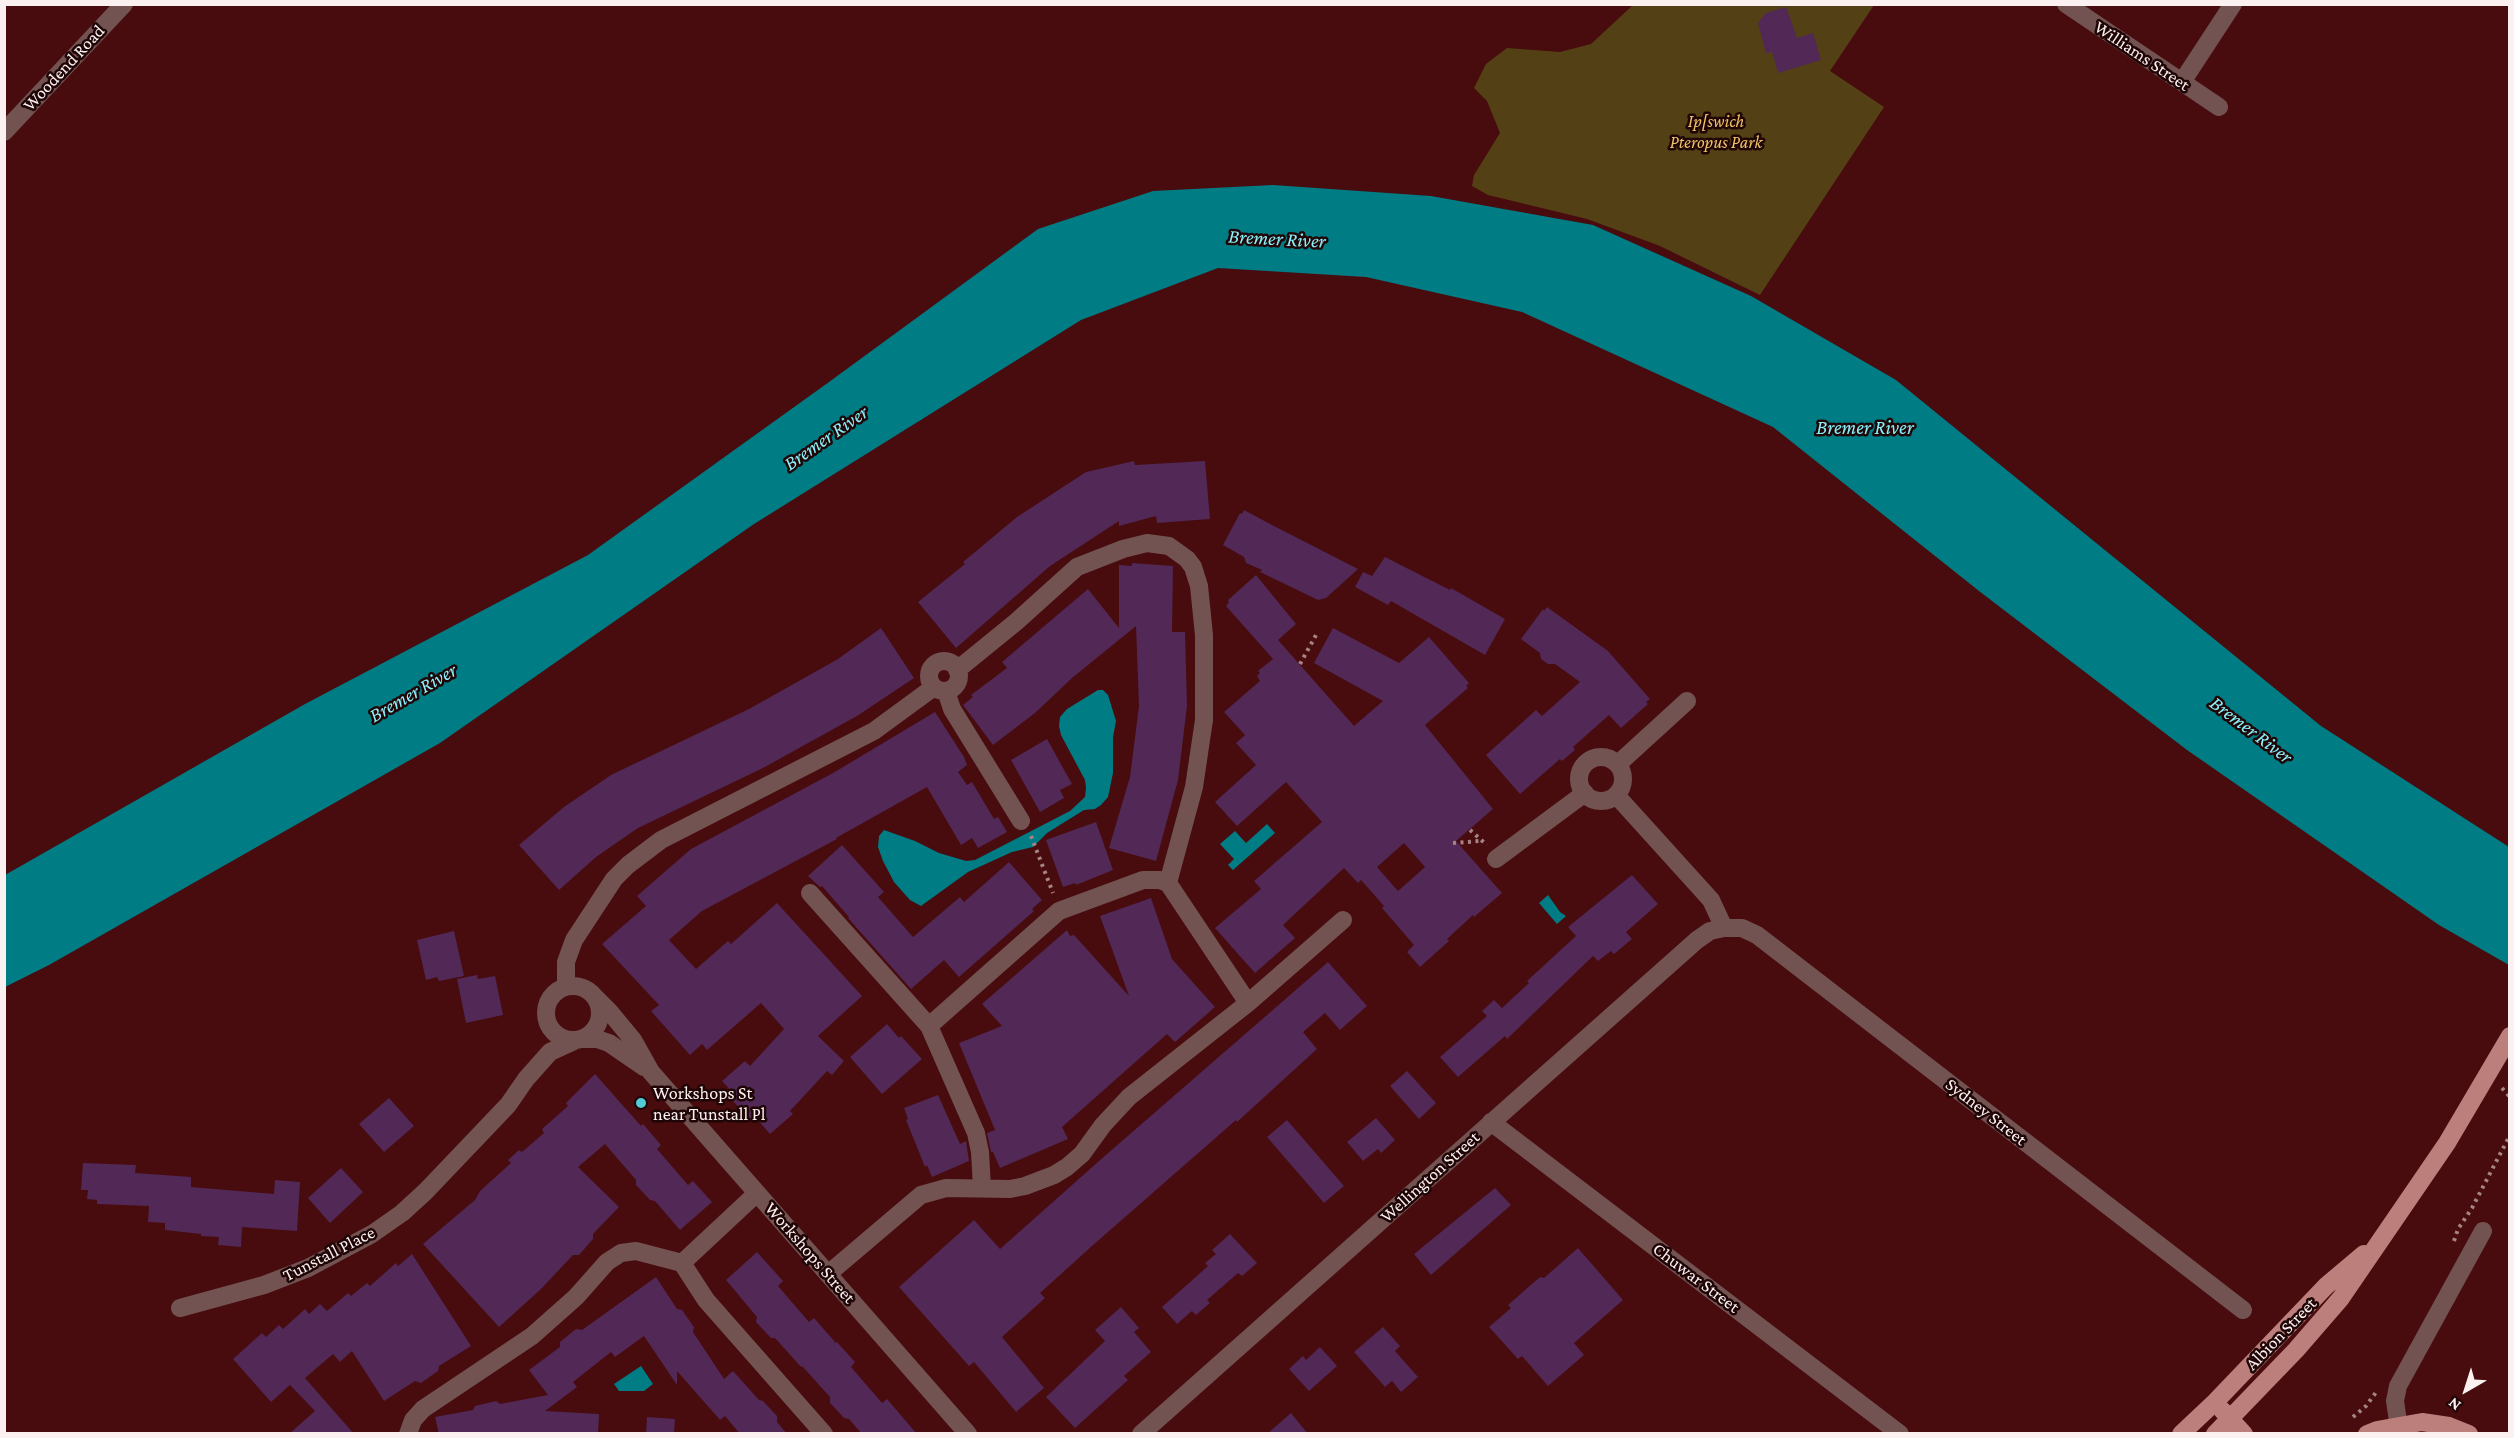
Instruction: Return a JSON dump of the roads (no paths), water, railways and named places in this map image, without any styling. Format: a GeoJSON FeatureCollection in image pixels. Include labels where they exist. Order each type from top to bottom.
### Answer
{"type":"FeatureCollection","features":[{"type":"Feature","properties":{"kind":"main road","name":"Albion Street"},"geometry":{"type":"LineString","coordinates":[[2215,1434],[2296,1350],[2341,1298],[2447,1143],[2506,1043]]}},
{"type":"Feature","properties":{"kind":"main road","name":"Albion Street"},"geometry":{"type":"LineString","coordinates":[[2181,1434],[2320,1293],[2383,1237]]}},
{"type":"Feature","properties":{"kind":"main road"},"geometry":{"type":"LineString","coordinates":[[2215,1402],[2244,1434]]}},
{"type":"Feature","properties":{"kind":"main road"},"geometry":{"type":"LineString","coordinates":[[2367,1434],[2435,1423],[2469,1434]]}},
{"type":"Feature","properties":{"kind":"street","name":"Woodend Road"},"geometry":{"type":"LineString","coordinates":[[4,132],[124,4]]}},
{"type":"Feature","properties":{"kind":"street","name":"Williams Street"},"geometry":{"type":"LineString","coordinates":[[2066,4],[2219,106]]}},
{"type":"Feature","properties":{"kind":"street"},"geometry":{"type":"LineString","coordinates":[[2182,82],[2233,4]]}},
{"type":"Feature","properties":{"kind":"street"},"geometry":{"type":"LineString","coordinates":[[957,670],[1008,630],[1077,567],[1123,549],[1147,543],[1169,546],[1187,559],[1193,567],[1199,586],[1202,615],[1204,720],[1194,787],[1168,883]]}},
{"type":"Feature","properties":{"kind":"street"},"geometry":{"type":"LineString","coordinates":[[566,987],[566,962],[574,940],[614,879],[628,865],[661,840],[874,731],[940,689],[958,682],[957,670],[948,662],[935,665],[929,677],[940,689],[1025,826]]}},
{"type":"Feature","properties":{"kind":"street"},"geometry":{"type":"LineString","coordinates":[[1618,764],[1687,701]]}},
{"type":"Feature","properties":{"kind":"street"},"geometry":{"type":"LineString","coordinates":[[1605,757],[1618,764],[1624,777],[1621,790],[1616,795],[1603,801],[1590,798],[1585,793],[1579,779],[1584,765],[1590,759],[1605,757]]}},
{"type":"Feature","properties":{"kind":"street"},"geometry":{"type":"LineString","coordinates":[[1496,859],[1585,793]]}},
{"type":"Feature","properties":{"kind":"street"},"geometry":{"type":"LineString","coordinates":[[1616,795],[1711,900],[1724,928]]}},
{"type":"Feature","properties":{"kind":"street"},"geometry":{"type":"LineString","coordinates":[[929,1026],[1059,911],[1143,880],[1160,880],[1168,883],[1248,1003]]}},
{"type":"Feature","properties":{"kind":"street"},"geometry":{"type":"LineString","coordinates":[[810,893],[929,1026],[976,1133],[980,1152],[982,1188]]}},
{"type":"Feature","properties":{"kind":"street"},"geometry":{"type":"LineString","coordinates":[[828,1274],[921,1195],[946,1188],[1010,1189],[1054,1175],[1067,1167],[1082,1154],[1103,1125],[1129,1097],[1248,1003],[1343,920]]}},
{"type":"Feature","properties":{"kind":"street","name":"Wellington Street"},"geometry":{"type":"LineString","coordinates":[[1141,1434],[1697,940],[1710,931],[1724,928]]}},
{"type":"Feature","properties":{"kind":"street","name":"Sydney Street"},"geometry":{"type":"LineString","coordinates":[[1724,928],[1742,928],[1757,935],[2243,1310]]}},
{"type":"Feature","properties":{"kind":"street"},"geometry":{"type":"LineString","coordinates":[[566,987],[585,989],[593,995],[600,1012],[599,1022],[590,1035],[578,1040],[559,1037],[547,1023],[545,1014],[551,996],[566,987]]}},
{"type":"Feature","properties":{"kind":"street","name":"Workshops Street"},"geometry":{"type":"LineString","coordinates":[[593,995],[633,1040],[651,1072],[968,1434]]}},
{"type":"Feature","properties":{"kind":"street","name":"Tunstall Place"},"geometry":{"type":"LineString","coordinates":[[526,1079],[547,1023]]}},
{"type":"Feature","properties":{"kind":"street","name":"Workshops Street"},"geometry":{"type":"LineString","coordinates":[[578,1040],[609,1042],[651,1072]]}},
{"type":"Feature","properties":{"kind":"street","name":"Tunstall Place"},"geometry":{"type":"LineString","coordinates":[[180,1308],[264,1285],[308,1268],[372,1234],[402,1213],[425,1192],[500,1114],[550,1052],[578,1040]]}},
{"type":"Feature","properties":{"kind":"street","name":"Chuwar Street"},"geometry":{"type":"LineString","coordinates":[[1491,1122],[1900,1434]]}},
{"type":"Feature","properties":{"kind":"street"},"geometry":{"type":"LineString","coordinates":[[682,1263],[757,1193]]}},
{"type":"Feature","properties":{"kind":"street"},"geometry":{"type":"LineString","coordinates":[[2399,1430],[2395,1401],[2398,1386],[2483,1231]]}},
{"type":"Feature","properties":{"kind":"street"},"geometry":{"type":"LineString","coordinates":[[408,1434],[412,1420],[423,1409],[532,1336],[562,1310],[614,1257],[621,1253],[636,1251],[682,1263],[706,1300],[824,1434]]}},
{"type":"Feature","properties":{"kind":"water","name":"Bremer River"},"geometry":{"type":"Polygon","coordinates":[[[1273,185],[1431,196],[1593,225],[1751,296],[1896,380],[2321,726],[2509,847],[2509,965],[2439,925],[2187,750],[1979,591],[1773,427],[1522,312],[1366,277],[1218,268],[1081,320],[754,524],[440,743],[49,965],[5,987],[5,875],[305,704],[588,555],[1038,229],[1153,191],[1273,185]]]}},
{"type":"Feature","properties":{"kind":"water"},"geometry":{"type":"Polygon","coordinates":[[[1098,690],[1103,690],[1108,695],[1116,721],[1113,737],[1113,773],[1108,797],[1101,805],[1095,809],[1084,810],[1047,833],[1033,847],[1012,852],[968,872],[921,906],[910,900],[894,882],[883,861],[878,847],[879,836],[884,830],[915,841],[939,853],[966,861],[975,860],[1070,811],[1085,797],[1086,788],[1085,780],[1061,735],[1060,717],[1067,709],[1098,690]]]}},
{"type":"Feature","properties":{"kind":"water"},"geometry":{"type":"Polygon","coordinates":[[[1267,824],[1275,833],[1233,870],[1228,865],[1234,859],[1220,844],[1235,831],[1246,843],[1267,824]]]}},
{"type":"Feature","properties":{"kind":"water"},"geometry":{"type":"Polygon","coordinates":[[[1548,895],[1560,912],[1566,916],[1557,924],[1539,903],[1548,895]]]}},
{"type":"Feature","properties":{"kind":"water"},"geometry":{"type":"Polygon","coordinates":[[[641,1366],[653,1384],[644,1391],[619,1391],[614,1384],[641,1366]]]}},
{"type":"Feature","properties":{"kind":"place","name":"Workshops St near Tunstall Pl"},"geometry":{"type":"Point","coordinates":[641,1103]}},
{"type":"Feature","properties":{"kind":"park label","name":"Ip[swich Pteropus Park"},"geometry":{"type":"Point","coordinates":[1716,131]}}]}
